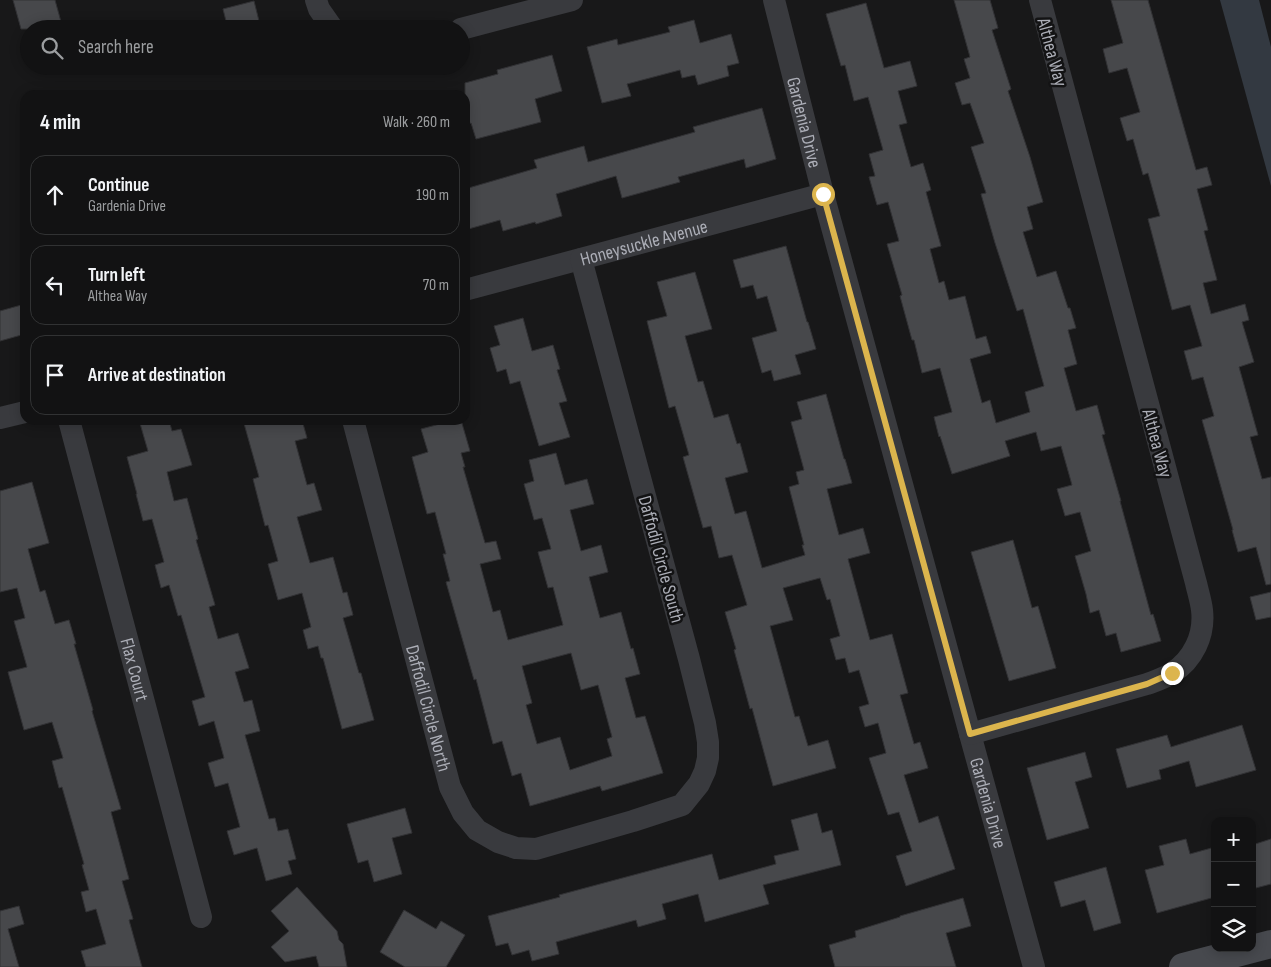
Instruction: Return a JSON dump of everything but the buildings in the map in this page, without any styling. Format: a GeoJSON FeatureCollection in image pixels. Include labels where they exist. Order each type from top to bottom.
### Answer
{"type":"FeatureCollection","features":[{"type":"Feature","properties":{"kind":"main road"},"geometry":{"type":"LineString","coordinates":[[1183,967],[1271,944]]}},
{"type":"Feature","properties":{"kind":"street"},"geometry":{"type":"LineString","coordinates":[[316,0],[319,9],[327,20]]}},
{"type":"Feature","properties":{"kind":"street"},"geometry":{"type":"LineString","coordinates":[[470,27],[572,0]]}},
{"type":"Feature","properties":{"kind":"street","name":"Gardenia Drive"},"geometry":{"type":"LineString","coordinates":[[774,0],[823,194],[1034,967]]}},
{"type":"Feature","properties":{"kind":"street","name":"Althea Way"},"geometry":{"type":"LineString","coordinates":[[970,734],[1147,684],[1172,673],[1188,659],[1196,647],[1202,632],[1202,611],[1196,583],[1040,0]]}},
{"type":"Feature","properties":{"kind":"street","name":"Honeysuckle Avenue"},"geometry":{"type":"LineString","coordinates":[[470,289],[823,194]]}},
{"type":"Feature","properties":{"kind":"street","name":"Daffodil Circle South"},"geometry":{"type":"LineString","coordinates":[[581,259],[686,650],[708,742],[708,758],[705,772],[699,784],[682,805],[633,821]]}},
{"type":"Feature","properties":{"kind":"street"},"geometry":{"type":"LineString","coordinates":[[0,418],[20,413]]}},
{"type":"Feature","properties":{"kind":"street","name":"Flax Court"},"geometry":{"type":"LineString","coordinates":[[70,425],[201,917]]}},
{"type":"Feature","properties":{"kind":"street","name":"Daffodil Circle North"},"geometry":{"type":"LineString","coordinates":[[354,425],[450,787],[463,813],[477,830],[498,842],[516,848],[536,849],[633,821]]}},
{"type":"Feature","properties":{"kind":"shaded area"},"geometry":{"type":"Polygon","coordinates":[[[1220,0],[1259,0],[1271,47],[1271,186],[1220,0]]]}},
{"type":"Feature","properties":{"kind":"route"},"geometry":{"type":"LineString","coordinates":[[823,194],[970,734],[1147,684],[1172,673]]}}]}
